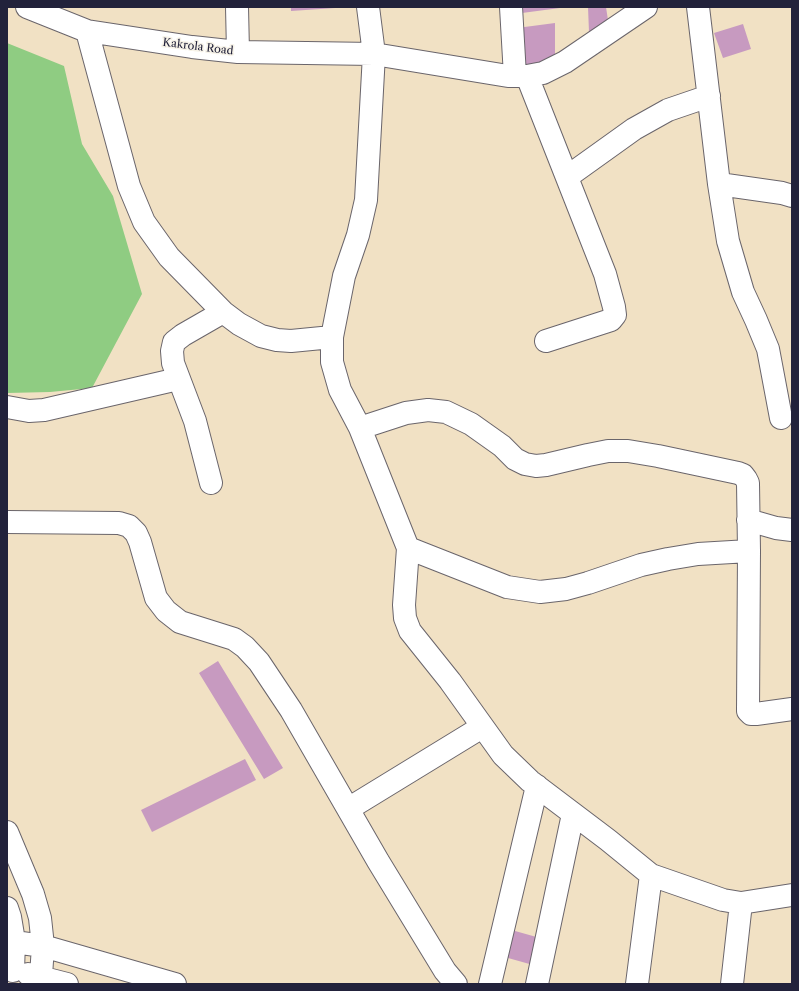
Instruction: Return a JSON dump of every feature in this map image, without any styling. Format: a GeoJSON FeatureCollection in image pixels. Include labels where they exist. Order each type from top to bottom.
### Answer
{"type":"FeatureCollection","features":[{"type":"Feature","properties":{"kind":"street","name":"Kakrola Road"},"geometry":{"type":"LineString","coordinates":[[28,7],[87,31],[192,47],[238,52],[374,54],[508,76],[543,73],[565,62],[646,7]]}},
{"type":"Feature","properties":{"kind":"street"},"geometry":{"type":"LineString","coordinates":[[237,7],[238,52]]}},
{"type":"Feature","properties":{"kind":"street"},"geometry":{"type":"LineString","coordinates":[[368,7],[374,54],[366,200],[358,235],[344,276],[332,337],[332,362],[340,390],[360,428],[408,548],[404,605],[405,618],[410,631],[450,681],[502,755],[536,786],[651,875],[723,900],[741,903],[792,895]]}},
{"type":"Feature","properties":{"kind":"street"},"geometry":{"type":"LineString","coordinates":[[511,7],[521,76],[567,177],[605,274],[615,315],[611,320],[546,341]]}},
{"type":"Feature","properties":{"kind":"street"},"geometry":{"type":"LineString","coordinates":[[698,7],[728,241],[743,292],[768,349],[782,418]]}},
{"type":"Feature","properties":{"kind":"street"},"geometry":{"type":"LineString","coordinates":[[87,31],[129,186],[144,222],[169,257],[223,312],[239,324],[261,336],[277,340],[291,341],[332,337]]}},
{"type":"Feature","properties":{"kind":"street"},"geometry":{"type":"LineString","coordinates":[[567,177],[634,129],[668,110],[709,96]]}},
{"type":"Feature","properties":{"kind":"street"},"geometry":{"type":"LineString","coordinates":[[720,184],[782,193],[792,196]]}},
{"type":"Feature","properties":{"kind":"street"},"geometry":{"type":"LineString","coordinates":[[211,483],[196,421],[178,379],[173,363],[172,351],[174,342],[183,334],[223,312]]}},
{"type":"Feature","properties":{"kind":"street"},"geometry":{"type":"LineString","coordinates":[[7,407],[29,411],[44,410],[178,379]]}},
{"type":"Feature","properties":{"kind":"street"},"geometry":{"type":"LineString","coordinates":[[360,428],[406,413],[428,410],[446,412],[471,424],[502,446],[515,459],[525,464],[546,465],[608,451],[628,451],[658,456],[743,475],[748,483],[748,710],[751,714],[792,710]]}},
{"type":"Feature","properties":{"kind":"street"},"geometry":{"type":"LineString","coordinates":[[748,520],[776,528],[792,530]]}},
{"type":"Feature","properties":{"kind":"street"},"geometry":{"type":"LineString","coordinates":[[7,522],[119,523],[129,526],[136,533],[156,598],[166,611],[180,622],[234,640],[245,647],[259,662],[291,710],[378,861],[445,971],[456,984]]}},
{"type":"Feature","properties":{"kind":"street"},"geometry":{"type":"LineString","coordinates":[[408,548],[507,587],[540,592],[566,589],[641,565],[668,559],[698,554],[749,551]]}},
{"type":"Feature","properties":{"kind":"street"},"geometry":{"type":"LineString","coordinates":[[348,809],[482,727]]}},
{"type":"Feature","properties":{"kind":"street"},"geometry":{"type":"LineString","coordinates":[[490,984],[536,786]]}},
{"type":"Feature","properties":{"kind":"street"},"geometry":{"type":"LineString","coordinates":[[537,984],[573,814]]}},
{"type":"Feature","properties":{"kind":"street"},"geometry":{"type":"LineString","coordinates":[[7,832],[33,894],[40,918],[43,946],[41,976]]}},
{"type":"Feature","properties":{"kind":"street"},"geometry":{"type":"LineString","coordinates":[[637,984],[651,875]]}},
{"type":"Feature","properties":{"kind":"street"},"geometry":{"type":"LineString","coordinates":[[732,984],[741,903]]}},
{"type":"Feature","properties":{"kind":"street"},"geometry":{"type":"LineString","coordinates":[[7,908],[10,917],[10,971],[41,976],[67,984]]}},
{"type":"Feature","properties":{"kind":"street"},"geometry":{"type":"LineString","coordinates":[[10,941],[43,946],[175,984]]}},
{"type":"Feature","properties":{"kind":"green space"},"geometry":{"type":"Polygon","coordinates":[[[7,43],[64,66],[82,144],[113,196],[142,294],[92,388],[50,392],[7,393],[7,43]]]}},
{"type":"Feature","properties":{"kind":"building"},"geometry":{"type":"Polygon","coordinates":[[[291,7],[335,7],[335,8],[291,11],[291,7]]]}},
{"type":"Feature","properties":{"kind":"building"},"geometry":{"type":"Polygon","coordinates":[[[522,7],[560,7],[560,8],[522,13],[522,7]]]}},
{"type":"Feature","properties":{"kind":"building"},"geometry":{"type":"Polygon","coordinates":[[[588,7],[606,7],[609,27],[589,32],[588,7]]]}},
{"type":"Feature","properties":{"kind":"building"},"geometry":{"type":"Polygon","coordinates":[[[555,23],[555,59],[523,66],[517,28],[555,23]]]}},
{"type":"Feature","properties":{"kind":"building"},"geometry":{"type":"Polygon","coordinates":[[[743,24],[751,49],[723,58],[714,33],[743,24]]]}},
{"type":"Feature","properties":{"kind":"building"},"geometry":{"type":"Polygon","coordinates":[[[218,661],[283,768],[264,779],[199,673],[218,661]]]}},
{"type":"Feature","properties":{"kind":"building"},"geometry":{"type":"Polygon","coordinates":[[[245,759],[256,780],[152,832],[141,810],[245,759]]]}},
{"type":"Feature","properties":{"kind":"building"},"geometry":{"type":"Polygon","coordinates":[[[508,929],[540,938],[533,965],[501,956],[508,929]]]}}]}
